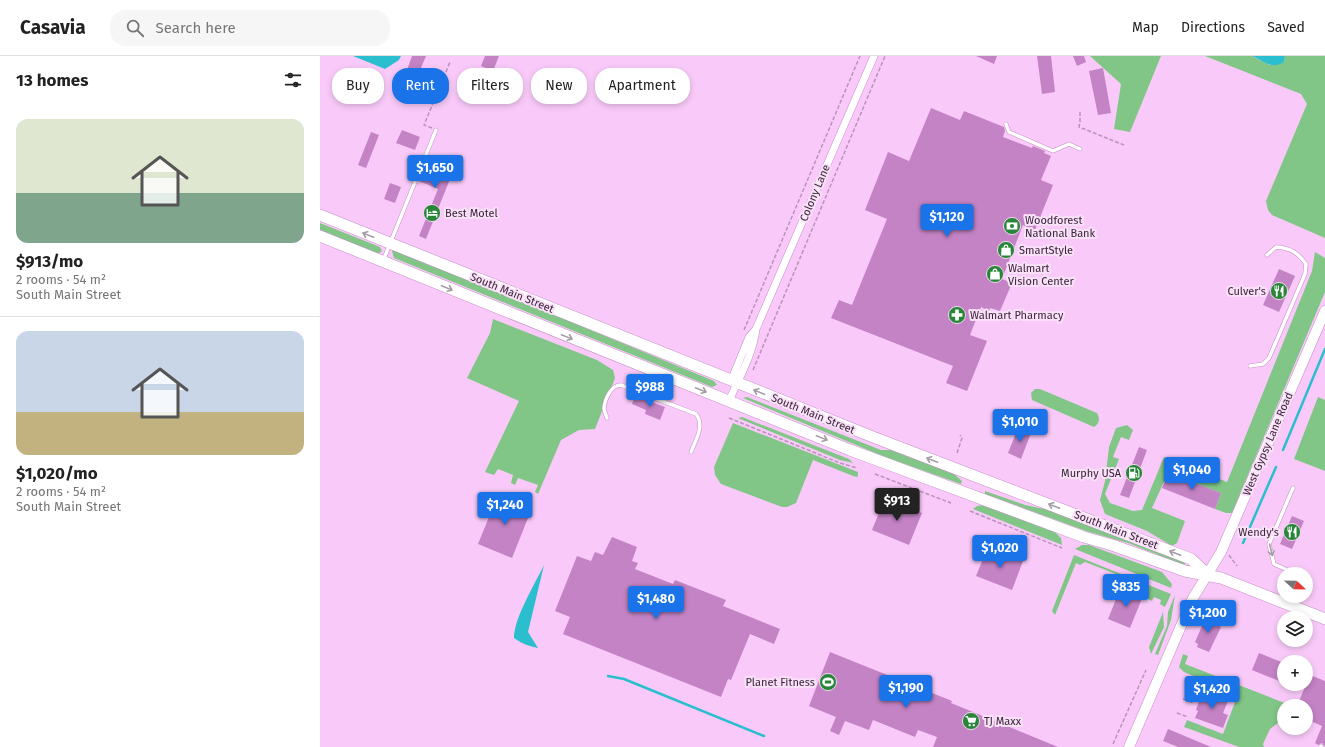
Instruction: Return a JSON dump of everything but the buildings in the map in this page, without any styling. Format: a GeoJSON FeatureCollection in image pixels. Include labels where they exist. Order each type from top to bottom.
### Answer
{"type":"FeatureCollection","features":[{"type":"Feature","properties":{"kind":"main road","name":"South Main Street"},"geometry":{"type":"LineString","coordinates":[[320,216],[887,443],[1190,559],[1206,574]]}},
{"type":"Feature","properties":{"kind":"main road","name":"South Main Street"},"geometry":{"type":"LineString","coordinates":[[320,236],[857,452],[1084,537],[1112,545],[1185,571],[1221,578],[1325,619]]}},
{"type":"Feature","properties":{"kind":"main road","name":"West Gypsy Lane Road"},"geometry":{"type":"LineString","coordinates":[[1129,747],[1193,598],[1206,574],[1222,552],[1325,311]]}},
{"type":"Feature","properties":{"kind":"street","name":"Colony Lane"},"geometry":{"type":"LineString","coordinates":[[729,401],[734,382],[755,339],[756,329],[874,56]]}},
{"type":"Feature","properties":{"kind":"lane"},"geometry":{"type":"LineString","coordinates":[[1006,124],[1009,132],[1053,151],[1069,144],[1080,149]]}},
{"type":"Feature","properties":{"kind":"lane"},"geometry":{"type":"LineString","coordinates":[[383,262],[436,130]]}},
{"type":"Feature","properties":{"kind":"lane"},"geometry":{"type":"LineString","coordinates":[[1250,366],[1263,364],[1269,358],[1305,274],[1306,264],[1298,254],[1283,247],[1276,247],[1266,255]]}},
{"type":"Feature","properties":{"kind":"lane"},"geometry":{"type":"LineString","coordinates":[[607,418],[604,409],[612,388],[616,385],[621,385],[696,414],[699,418],[701,426],[691,452]]}},
{"type":"Feature","properties":{"kind":"lane"},"geometry":{"type":"LineString","coordinates":[[1281,567],[1274,564],[1269,544],[1293,488]]}},
{"type":"Feature","properties":{"kind":"path"},"geometry":{"type":"LineString","coordinates":[[743,333],[860,56]]}},
{"type":"Feature","properties":{"kind":"path"},"geometry":{"type":"LineString","coordinates":[[753,370],[885,56]]}},
{"type":"Feature","properties":{"kind":"path"},"geometry":{"type":"LineString","coordinates":[[436,130],[424,125],[450,62]]}},
{"type":"Feature","properties":{"kind":"path"},"geometry":{"type":"LineString","coordinates":[[1080,112],[1080,122],[1078,127],[1124,145]]}},
{"type":"Feature","properties":{"kind":"path"},"geometry":{"type":"LineString","coordinates":[[729,418],[840,463],[857,468]]}},
{"type":"Feature","properties":{"kind":"path"},"geometry":{"type":"LineString","coordinates":[[957,453],[962,438],[960,435]]}},
{"type":"Feature","properties":{"kind":"path"},"geometry":{"type":"LineString","coordinates":[[875,474],[951,503]]}},
{"type":"Feature","properties":{"kind":"path"},"geometry":{"type":"LineString","coordinates":[[970,511],[1062,548]]}},
{"type":"Feature","properties":{"kind":"path"},"geometry":{"type":"LineString","coordinates":[[1229,556],[1237,566]]}},
{"type":"Feature","properties":{"kind":"path"},"geometry":{"type":"LineString","coordinates":[[1113,744],[1146,670]]}},
{"type":"Feature","properties":{"kind":"path"},"geometry":{"type":"LineString","coordinates":[[1183,699],[1194,703]]}},
{"type":"Feature","properties":{"kind":"path"},"geometry":{"type":"LineString","coordinates":[[1177,713],[1188,718]]}},
{"type":"Feature","properties":{"kind":"shaded area"},"geometry":{"type":"Polygon","coordinates":[[[353,56],[401,56],[399,60],[385,69],[353,56]]]}},
{"type":"Feature","properties":{"kind":"shaded area"},"geometry":{"type":"Polygon","coordinates":[[[1090,56],[1161,56],[1130,132],[1114,129],[1121,84],[1090,56]]]}},
{"type":"Feature","properties":{"kind":"shaded area"},"geometry":{"type":"Polygon","coordinates":[[[1205,56],[1252,56],[1270,65],[1284,62],[1285,56],[1325,56],[1325,238],[1272,215],[1268,210],[1266,201],[1307,104],[1301,94],[1205,56]]]}},
{"type":"Feature","properties":{"kind":"shaded area"},"geometry":{"type":"Polygon","coordinates":[[[1252,56],[1285,56],[1284,62],[1271,65],[1252,56]]]}},
{"type":"Feature","properties":{"kind":"shaded area"},"geometry":{"type":"Polygon","coordinates":[[[320,223],[380,247],[382,251],[378,254],[320,230],[320,223]]]}},
{"type":"Feature","properties":{"kind":"shaded area"},"geometry":{"type":"Polygon","coordinates":[[[395,249],[714,381],[717,385],[712,387],[394,258],[392,251],[395,249]]]}},
{"type":"Feature","properties":{"kind":"shaded area"},"geometry":{"type":"Polygon","coordinates":[[[1315,252],[1325,258],[1325,292],[1232,513],[1226,513],[1215,509],[1221,493],[1168,473],[1152,508],[1185,521],[1177,543],[1172,546],[1147,531],[1105,514],[1100,500],[1105,481],[1109,447],[1116,428],[1127,425],[1133,430],[1129,440],[1121,437],[1113,457],[1119,459],[1105,494],[1110,503],[1133,511],[1142,510],[1164,457],[1227,482],[1312,271],[1315,252]]]}},
{"type":"Feature","properties":{"kind":"shaded area"},"geometry":{"type":"Polygon","coordinates":[[[493,319],[597,360],[613,370],[615,378],[595,429],[579,430],[561,440],[538,494],[535,492],[538,485],[518,478],[515,485],[511,483],[513,475],[498,469],[494,475],[485,472],[519,401],[467,378],[490,333],[493,319]]]}},
{"type":"Feature","properties":{"kind":"shaded area"},"geometry":{"type":"Polygon","coordinates":[[[1035,389],[1040,389],[1097,413],[1099,419],[1098,422],[1094,427],[1032,400],[1031,393],[1035,389]]]}},
{"type":"Feature","properties":{"kind":"shaded area"},"geometry":{"type":"Polygon","coordinates":[[[747,397],[881,450],[891,450],[954,474],[962,481],[961,484],[885,457],[743,398],[747,397]]]}},
{"type":"Feature","properties":{"kind":"shaded area"},"geometry":{"type":"Polygon","coordinates":[[[1318,397],[1325,400],[1325,471],[1294,459],[1318,397]]]}},
{"type":"Feature","properties":{"kind":"shaded area"},"geometry":{"type":"Polygon","coordinates":[[[742,417],[849,459],[853,463],[840,460],[738,418],[742,417]]]}},
{"type":"Feature","properties":{"kind":"shaded area"},"geometry":{"type":"Polygon","coordinates":[[[733,423],[858,472],[858,475],[857,477],[853,476],[813,460],[796,503],[787,507],[782,507],[721,484],[715,475],[714,467],[733,423]]]}},
{"type":"Feature","properties":{"kind":"shaded area"},"geometry":{"type":"Polygon","coordinates":[[[985,491],[1025,505],[1049,510],[1186,562],[1184,565],[1128,543],[1086,531],[985,494],[985,491]]]}},
{"type":"Feature","properties":{"kind":"shaded area"},"geometry":{"type":"Polygon","coordinates":[[[984,505],[1054,531],[1061,538],[1062,545],[973,509],[977,506],[984,505]]]}},
{"type":"Feature","properties":{"kind":"shaded area"},"geometry":{"type":"Polygon","coordinates":[[[1082,545],[1089,545],[1162,572],[1172,584],[1171,588],[1075,549],[1082,545]]]}},
{"type":"Feature","properties":{"kind":"shaded area"},"geometry":{"type":"Polygon","coordinates":[[[1074,555],[1171,594],[1165,607],[1160,604],[1161,600],[1154,597],[1152,601],[1121,587],[1126,578],[1085,562],[1080,565],[1076,563],[1055,615],[1052,611],[1074,555]]]}},
{"type":"Feature","properties":{"kind":"shaded area"},"geometry":{"type":"Polygon","coordinates":[[[544,565],[528,632],[538,648],[520,642],[514,638],[517,621],[521,611],[544,565]]]}},
{"type":"Feature","properties":{"kind":"shaded area"},"geometry":{"type":"Polygon","coordinates":[[[1175,595],[1171,620],[1158,655],[1155,654],[1167,626],[1168,612],[1175,595]]]}},
{"type":"Feature","properties":{"kind":"shaded area"},"geometry":{"type":"Polygon","coordinates":[[[1163,612],[1164,627],[1151,654],[1149,647],[1163,612]]]}},
{"type":"Feature","properties":{"kind":"shaded area"},"geometry":{"type":"Polygon","coordinates":[[[1183,654],[1188,656],[1185,664],[1277,700],[1277,724],[1270,729],[1263,744],[1264,747],[1239,747],[1184,727],[1187,720],[1223,734],[1235,702],[1201,686],[1203,680],[1184,672],[1179,667],[1183,654]]]}},
{"type":"Feature","properties":{"kind":"waterway"},"geometry":{"type":"LineString","coordinates":[[1283,450],[1325,349]]}},
{"type":"Feature","properties":{"kind":"waterway"},"geometry":{"type":"LineString","coordinates":[[1243,543],[1276,467]]}},
{"type":"Feature","properties":{"kind":"waterway"},"geometry":{"type":"LineString","coordinates":[[608,676],[624,679],[764,736]]}},
{"type":"Feature","properties":{"kind":"place","name":"Best Motel"},"geometry":{"type":"Point","coordinates":[432,213]}},
{"type":"Feature","properties":{"kind":"place","name":"Woodforest National Bank"},"geometry":{"type":"Point","coordinates":[1012,226]}},
{"type":"Feature","properties":{"kind":"place","name":"SmartStyle"},"geometry":{"type":"Point","coordinates":[1006,250]}},
{"type":"Feature","properties":{"kind":"place","name":"Walmart Vision Center"},"geometry":{"type":"Point","coordinates":[995,274]}},
{"type":"Feature","properties":{"kind":"place","name":"Culver's"},"geometry":{"type":"Point","coordinates":[1279,291]}},
{"type":"Feature","properties":{"kind":"place","name":"Walmart Pharmacy"},"geometry":{"type":"Point","coordinates":[957,315]}},
{"type":"Feature","properties":{"kind":"place","name":"Murphy USA"},"geometry":{"type":"Point","coordinates":[1134,473]}},
{"type":"Feature","properties":{"kind":"place","name":"Wendy's"},"geometry":{"type":"Point","coordinates":[1292,532]}},
{"type":"Feature","properties":{"kind":"place","name":"Planet Fitness"},"geometry":{"type":"Point","coordinates":[828,682]}},
{"type":"Feature","properties":{"kind":"place","name":"TJ Maxx"},"geometry":{"type":"Point","coordinates":[971,721]}}]}
